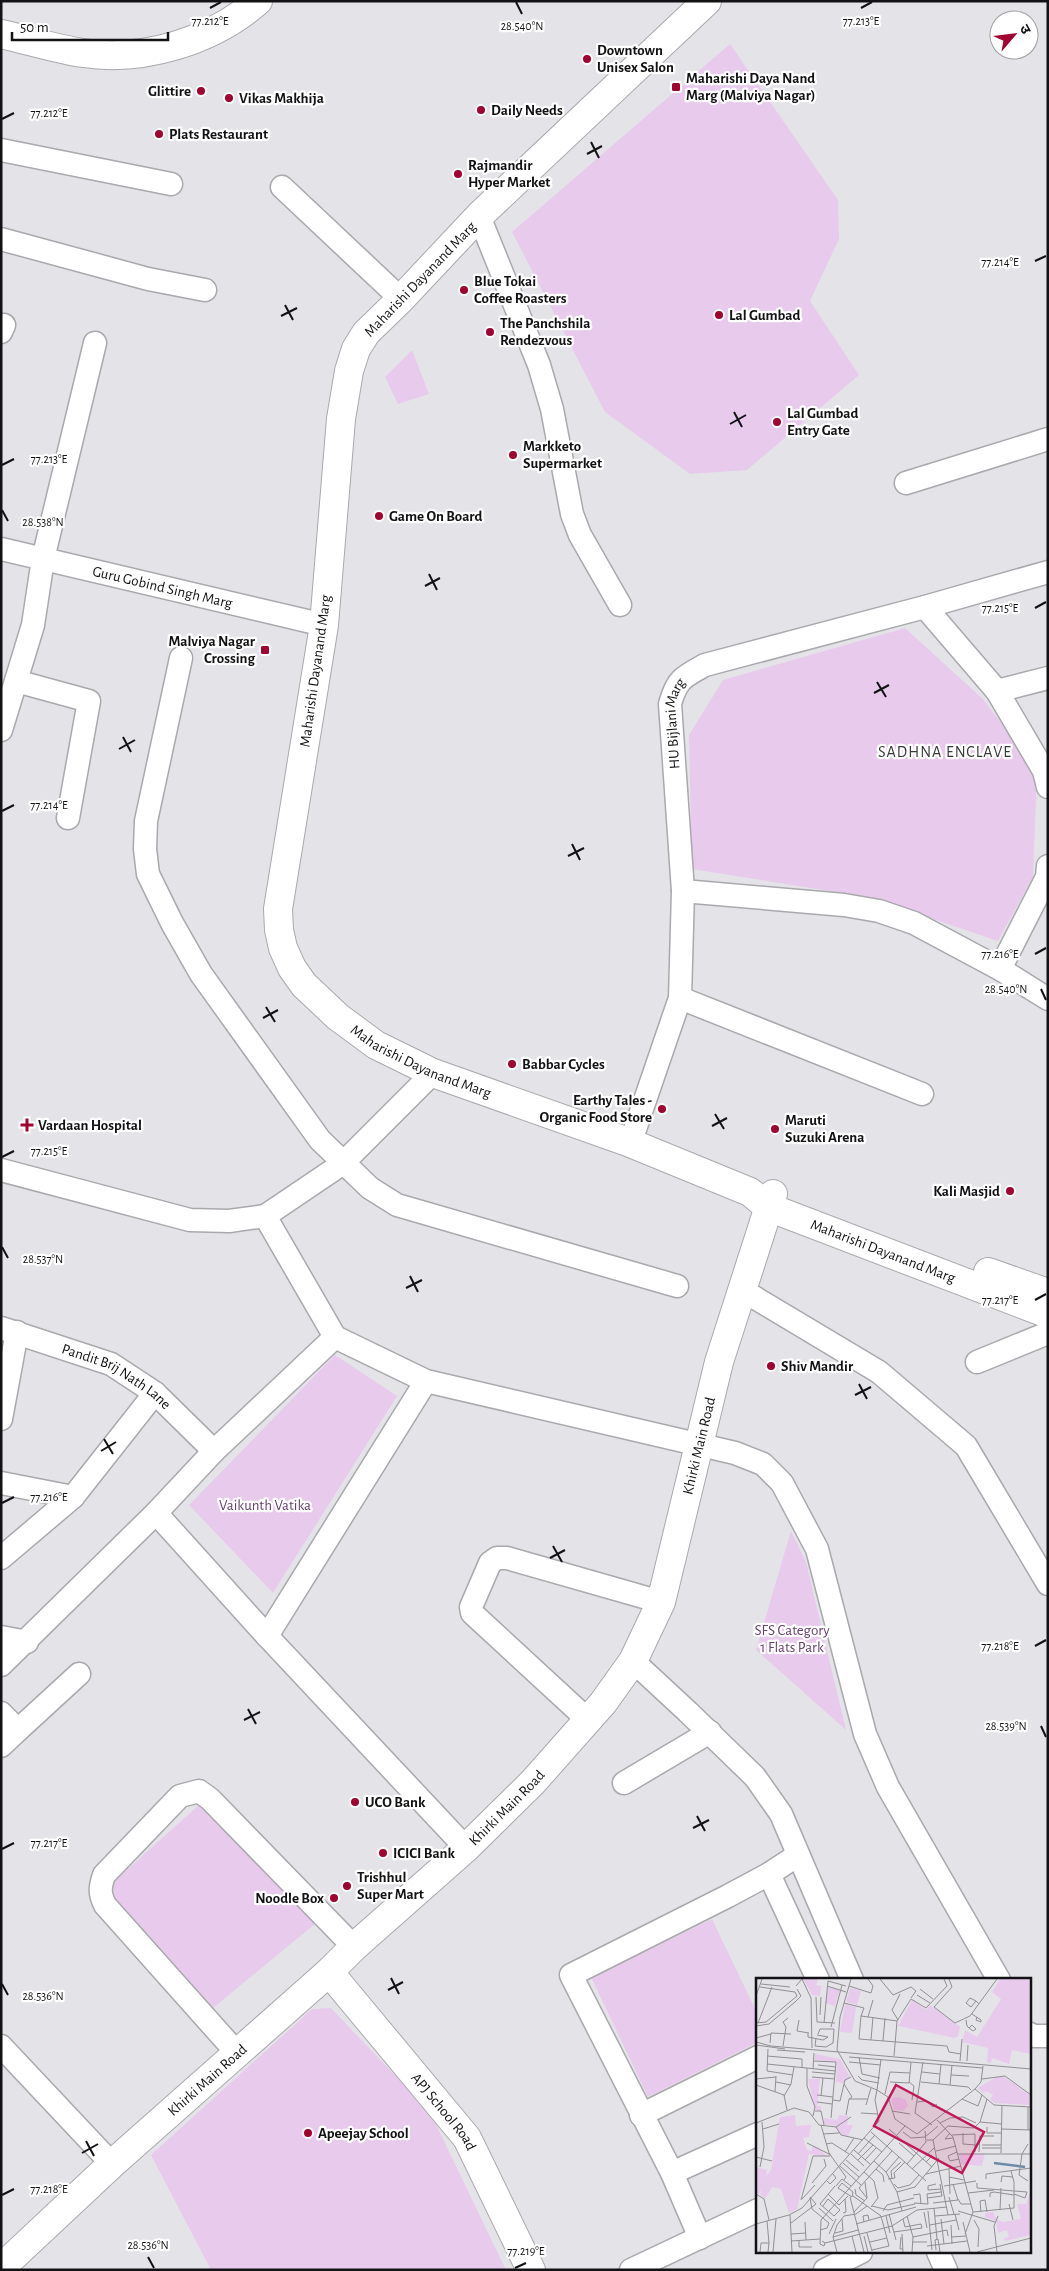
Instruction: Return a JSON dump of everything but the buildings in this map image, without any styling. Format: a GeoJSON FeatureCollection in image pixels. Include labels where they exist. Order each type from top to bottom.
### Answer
{"type":"FeatureCollection","features":[{"type":"Feature","properties":{"kind":"street"},"geometry":{"type":"LineString","coordinates":[[1,16],[82,36],[110,38],[139,36],[167,30],[194,20],[227,1]]}},
{"type":"Feature","properties":{"kind":"street"},"geometry":{"type":"LineString","coordinates":[[1,34],[84,53],[114,55],[143,52],[172,46],[200,37],[227,24],[258,1]]}},
{"type":"Feature","properties":{"kind":"street","name":"Maharishi Dayanand Marg"},"geometry":{"type":"LineString","coordinates":[[707,1],[479,216],[401,300],[366,333],[356,348],[349,371],[341,419],[324,625],[278,909],[282,948],[292,968],[304,985],[338,1017],[376,1045],[433,1073],[630,1144],[1048,1314]]}},
{"type":"Feature","properties":{"kind":"street"},"geometry":{"type":"LineString","coordinates":[[1,150],[172,184]]}},
{"type":"Feature","properties":{"kind":"street"},"geometry":{"type":"LineString","coordinates":[[282,187],[401,300]]}},
{"type":"Feature","properties":{"kind":"street"},"geometry":{"type":"LineString","coordinates":[[479,216],[538,365],[552,409],[572,514],[580,535],[620,605]]}},
{"type":"Feature","properties":{"kind":"street"},"geometry":{"type":"LineString","coordinates":[[1,239],[148,279],[205,290]]}},
{"type":"Feature","properties":{"kind":"street"},"geometry":{"type":"LineString","coordinates":[[1,730],[33,625],[43,559],[95,343]]}},
{"type":"Feature","properties":{"kind":"street"},"geometry":{"type":"LineString","coordinates":[[906,483],[1048,439]]}},
{"type":"Feature","properties":{"kind":"street","name":"Guru Gobind Singh Marg"},"geometry":{"type":"LineString","coordinates":[[1,549],[324,625]]}},
{"type":"Feature","properties":{"kind":"street","name":"HU Bijlani Marg"},"geometry":{"type":"LineString","coordinates":[[630,1144],[680,998],[682,891],[670,704],[675,686],[686,676],[705,665],[925,607],[1048,572]]}},
{"type":"Feature","properties":{"kind":"street"},"geometry":{"type":"LineString","coordinates":[[925,607],[997,691],[1044,771],[1048,787]]}},
{"type":"Feature","properties":{"kind":"street"},"geometry":{"type":"LineString","coordinates":[[181,658],[146,821],[145,849],[148,874],[200,974],[320,1140],[342,1164],[370,1188],[396,1205],[677,1286]]}},
{"type":"Feature","properties":{"kind":"street"},"geometry":{"type":"LineString","coordinates":[[997,691],[1048,678]]}},
{"type":"Feature","properties":{"kind":"street"},"geometry":{"type":"LineString","coordinates":[[16,681],[89,701],[68,818]]}},
{"type":"Feature","properties":{"kind":"street"},"geometry":{"type":"LineString","coordinates":[[1000,969],[1047,877],[1048,866]]}},
{"type":"Feature","properties":{"kind":"street"},"geometry":{"type":"LineString","coordinates":[[682,891],[844,905],[878,911],[914,923],[1000,969],[1048,999]]}},
{"type":"Feature","properties":{"kind":"street"},"geometry":{"type":"LineString","coordinates":[[680,998],[922,1094]]}},
{"type":"Feature","properties":{"kind":"street"},"geometry":{"type":"LineString","coordinates":[[1,1170],[190,1220],[229,1221],[266,1216],[342,1164],[433,1073]]}},
{"type":"Feature","properties":{"kind":"street","name":"Maharishi Dayanand Marg"},"geometry":{"type":"LineString","coordinates":[[764,1198],[879,1234],[1048,1293]]}},
{"type":"Feature","properties":{"kind":"street","name":"Khirki Main Road"},"geometry":{"type":"LineString","coordinates":[[1,2268],[112,2164],[466,1848],[533,1782],[603,1703],[633,1661],[661,1602],[701,1444],[719,1362],[742,1290],[764,1198]]}},
{"type":"Feature","properties":{"kind":"street"},"geometry":{"type":"LineString","coordinates":[[266,1216],[335,1338],[426,1381],[735,1453],[762,1464],[782,1483],[817,1549],[866,1734],[888,1787],[998,1978]]}},
{"type":"Feature","properties":{"kind":"street"},"geometry":{"type":"LineString","coordinates":[[742,1290],[879,1372],[966,1446],[1048,1584]]}},
{"type":"Feature","properties":{"kind":"street"},"geometry":{"type":"LineString","coordinates":[[1,1419],[9,1330]]}},
{"type":"Feature","properties":{"kind":"street","name":"Pandit Brij Nath Lane"},"geometry":{"type":"LineString","coordinates":[[9,1330],[111,1364],[155,1393],[214,1451]]}},
{"type":"Feature","properties":{"kind":"street"},"geometry":{"type":"LineString","coordinates":[[977,1362],[1048,1332]]}},
{"type":"Feature","properties":{"kind":"street"},"geometry":{"type":"LineString","coordinates":[[1,1665],[27,1642],[156,1513],[214,1451],[335,1338]]}},
{"type":"Feature","properties":{"kind":"street"},"geometry":{"type":"LineString","coordinates":[[267,1636],[426,1381]]}},
{"type":"Feature","properties":{"kind":"street"},"geometry":{"type":"LineString","coordinates":[[1,1558],[72,1497],[155,1393]]}},
{"type":"Feature","properties":{"kind":"street"},"geometry":{"type":"LineString","coordinates":[[1,1482],[72,1497]]}},
{"type":"Feature","properties":{"kind":"street"},"geometry":{"type":"LineString","coordinates":[[156,1513],[267,1636],[466,1848]]}},
{"type":"Feature","properties":{"kind":"street"},"geometry":{"type":"LineString","coordinates":[[588,1720],[472,1613],[471,1607],[490,1563],[497,1558],[507,1558],[661,1602]]}},
{"type":"Feature","properties":{"kind":"street"},"geometry":{"type":"LineString","coordinates":[[1,1637],[27,1642]]}},
{"type":"Feature","properties":{"kind":"street"},"geometry":{"type":"LineString","coordinates":[[633,1661],[710,1732],[755,1777],[781,1814],[851,1978]]}},
{"type":"Feature","properties":{"kind":"street"},"geometry":{"type":"LineString","coordinates":[[1,1746],[79,1674]]}},
{"type":"Feature","properties":{"kind":"street"},"geometry":{"type":"LineString","coordinates":[[1,1712],[18,1730]]}},
{"type":"Feature","properties":{"kind":"street"},"geometry":{"type":"LineString","coordinates":[[624,1783],[710,1732]]}},
{"type":"Feature","properties":{"kind":"street"},"geometry":{"type":"LineString","coordinates":[[237,2053],[105,1905],[101,1896],[100,1886],[104,1875],[180,1796],[199,1792],[210,1799],[354,1947]]}},
{"type":"Feature","properties":{"kind":"street"},"geometry":{"type":"LineString","coordinates":[[700,2238],[672,2173],[570,1975],[769,1874],[798,1855]]}},
{"type":"Feature","properties":{"kind":"street"},"geometry":{"type":"LineString","coordinates":[[769,1874],[817,1978]]}},
{"type":"Feature","properties":{"kind":"street","name":"APJ School Road"},"geometry":{"type":"LineString","coordinates":[[329,1972],[467,2138],[531,2270]]}},
{"type":"Feature","properties":{"kind":"street"},"geometry":{"type":"LineString","coordinates":[[1032,2035],[1048,2036]]}},
{"type":"Feature","properties":{"kind":"street"},"geometry":{"type":"LineString","coordinates":[[1,2046],[112,2164]]}},
{"type":"Feature","properties":{"kind":"street"},"geometry":{"type":"LineString","coordinates":[[641,2114],[756,2058]]}},
{"type":"Feature","properties":{"kind":"street"},"geometry":{"type":"LineString","coordinates":[[672,2173],[756,2135]]}},
{"type":"Feature","properties":{"kind":"street"},"geometry":{"type":"LineString","coordinates":[[630,2270],[756,2211]]}},
{"type":"Feature","properties":{"kind":"street"},"geometry":{"type":"LineString","coordinates":[[825,2270],[857,2254]]}},
{"type":"Feature","properties":{"kind":"street"},"geometry":{"type":"LineString","coordinates":[[939,2254],[946,2270]]}},
{"type":"Feature","properties":{"kind":"green space"},"geometry":{"type":"Polygon","coordinates":[[[730,44],[838,200],[839,239],[810,301],[859,375],[747,470],[690,474],[605,412],[512,232],[730,44]]]}},
{"type":"Feature","properties":{"kind":"green space"},"geometry":{"type":"Polygon","coordinates":[[[412,350],[429,394],[398,404],[385,377],[412,350]]]}},
{"type":"Feature","properties":{"kind":"green space"},"geometry":{"type":"Polygon","coordinates":[[[905,628],[983,699],[1037,771],[1033,877],[998,941],[868,897],[692,869],[689,735],[723,680],[905,628]]]}},
{"type":"Feature","properties":{"kind":"green space","name":"Vaikunth Vatika"},"geometry":{"type":"Polygon","coordinates":[[[335,1355],[397,1396],[273,1593],[189,1505],[335,1355]]]}},
{"type":"Feature","properties":{"kind":"green space","name":"SFS Category 1 Flats Park"},"geometry":{"type":"Polygon","coordinates":[[[791,1531],[806,1562],[846,1730],[756,1650],[791,1531]]]}},
{"type":"Feature","properties":{"kind":"green space"},"geometry":{"type":"Polygon","coordinates":[[[199,1805],[315,1924],[213,2008],[101,1893],[199,1805]]]}},
{"type":"Feature","properties":{"kind":"green space"},"geometry":{"type":"Polygon","coordinates":[[[712,1919],[756,2011],[756,2043],[648,2097],[591,1977],[712,1919]]]}},
{"type":"Feature","properties":{"kind":"green space","name":"Apeejay School"},"geometry":{"type":"Polygon","coordinates":[[[331,2008],[430,2112],[506,2270],[211,2270],[151,2155],[312,2009],[331,2008]]]}},
{"type":"Feature","properties":{"kind":"place","name":"Downtown Unisex Salon"},"geometry":{"type":"Point","coordinates":[587,59]}},
{"type":"Feature","properties":{"kind":"place","name":"Maharishi Daya Nand Marg (Malviya Nagar)"},"geometry":{"type":"Point","coordinates":[676,87]}},
{"type":"Feature","properties":{"kind":"place","name":"Glittire"},"geometry":{"type":"Point","coordinates":[201,91]}},
{"type":"Feature","properties":{"kind":"place","name":"Vikas Makhija"},"geometry":{"type":"Point","coordinates":[229,98]}},
{"type":"Feature","properties":{"kind":"place","name":"Daily Needs"},"geometry":{"type":"Point","coordinates":[481,110]}},
{"type":"Feature","properties":{"kind":"place","name":"Plats Restaurant"},"geometry":{"type":"Point","coordinates":[159,134]}},
{"type":"Feature","properties":{"kind":"place","name":"Rajmandir Hyper Market"},"geometry":{"type":"Point","coordinates":[458,174]}},
{"type":"Feature","properties":{"kind":"place","name":"Blue Tokai Coffee Roasters"},"geometry":{"type":"Point","coordinates":[464,290]}},
{"type":"Feature","properties":{"kind":"place","name":"Lal Gumbad"},"geometry":{"type":"Point","coordinates":[719,315]}},
{"type":"Feature","properties":{"kind":"place","name":"The Panchshila Rendezvous"},"geometry":{"type":"Point","coordinates":[490,332]}},
{"type":"Feature","properties":{"kind":"place","name":"Lal Gumbad Entry Gate"},"geometry":{"type":"Point","coordinates":[777,422]}},
{"type":"Feature","properties":{"kind":"place","name":"Markketo Supermarket"},"geometry":{"type":"Point","coordinates":[513,455]}},
{"type":"Feature","properties":{"kind":"place","name":"Game On Board"},"geometry":{"type":"Point","coordinates":[379,516]}},
{"type":"Feature","properties":{"kind":"place","name":"Malviya Nagar Crossing"},"geometry":{"type":"Point","coordinates":[265,650]}},
{"type":"Feature","properties":{"kind":"place","name":"Babbar Cycles"},"geometry":{"type":"Point","coordinates":[512,1064]}},
{"type":"Feature","properties":{"kind":"place","name":"Earthy Tales - Organic Food Store"},"geometry":{"type":"Point","coordinates":[662,1109]}},
{"type":"Feature","properties":{"kind":"place","name":"Vardaan Hospital"},"geometry":{"type":"Point","coordinates":[27,1125]}},
{"type":"Feature","properties":{"kind":"place","name":"Maruti Suzuki Arena"},"geometry":{"type":"Point","coordinates":[775,1129]}},
{"type":"Feature","properties":{"kind":"place","name":"Kali Masjid"},"geometry":{"type":"Point","coordinates":[1010,1191]}},
{"type":"Feature","properties":{"kind":"place","name":"Shiv Mandir"},"geometry":{"type":"Point","coordinates":[771,1366]}},
{"type":"Feature","properties":{"kind":"place","name":"UCO Bank"},"geometry":{"type":"Point","coordinates":[355,1802]}},
{"type":"Feature","properties":{"kind":"place","name":"ICICI Bank"},"geometry":{"type":"Point","coordinates":[383,1853]}},
{"type":"Feature","properties":{"kind":"place","name":"Trishhul Super Mart"},"geometry":{"type":"Point","coordinates":[347,1886]}},
{"type":"Feature","properties":{"kind":"place","name":"Noodle Box"},"geometry":{"type":"Point","coordinates":[334,1898]}},
{"type":"Feature","properties":{"kind":"place","name":"Apeejay School"},"geometry":{"type":"Point","coordinates":[308,2133]}},
{"type":"Feature","properties":{"kind":"district","name":"SADHNA ENCLAVE"},"geometry":{"type":"Point","coordinates":[945,751]}}]}
